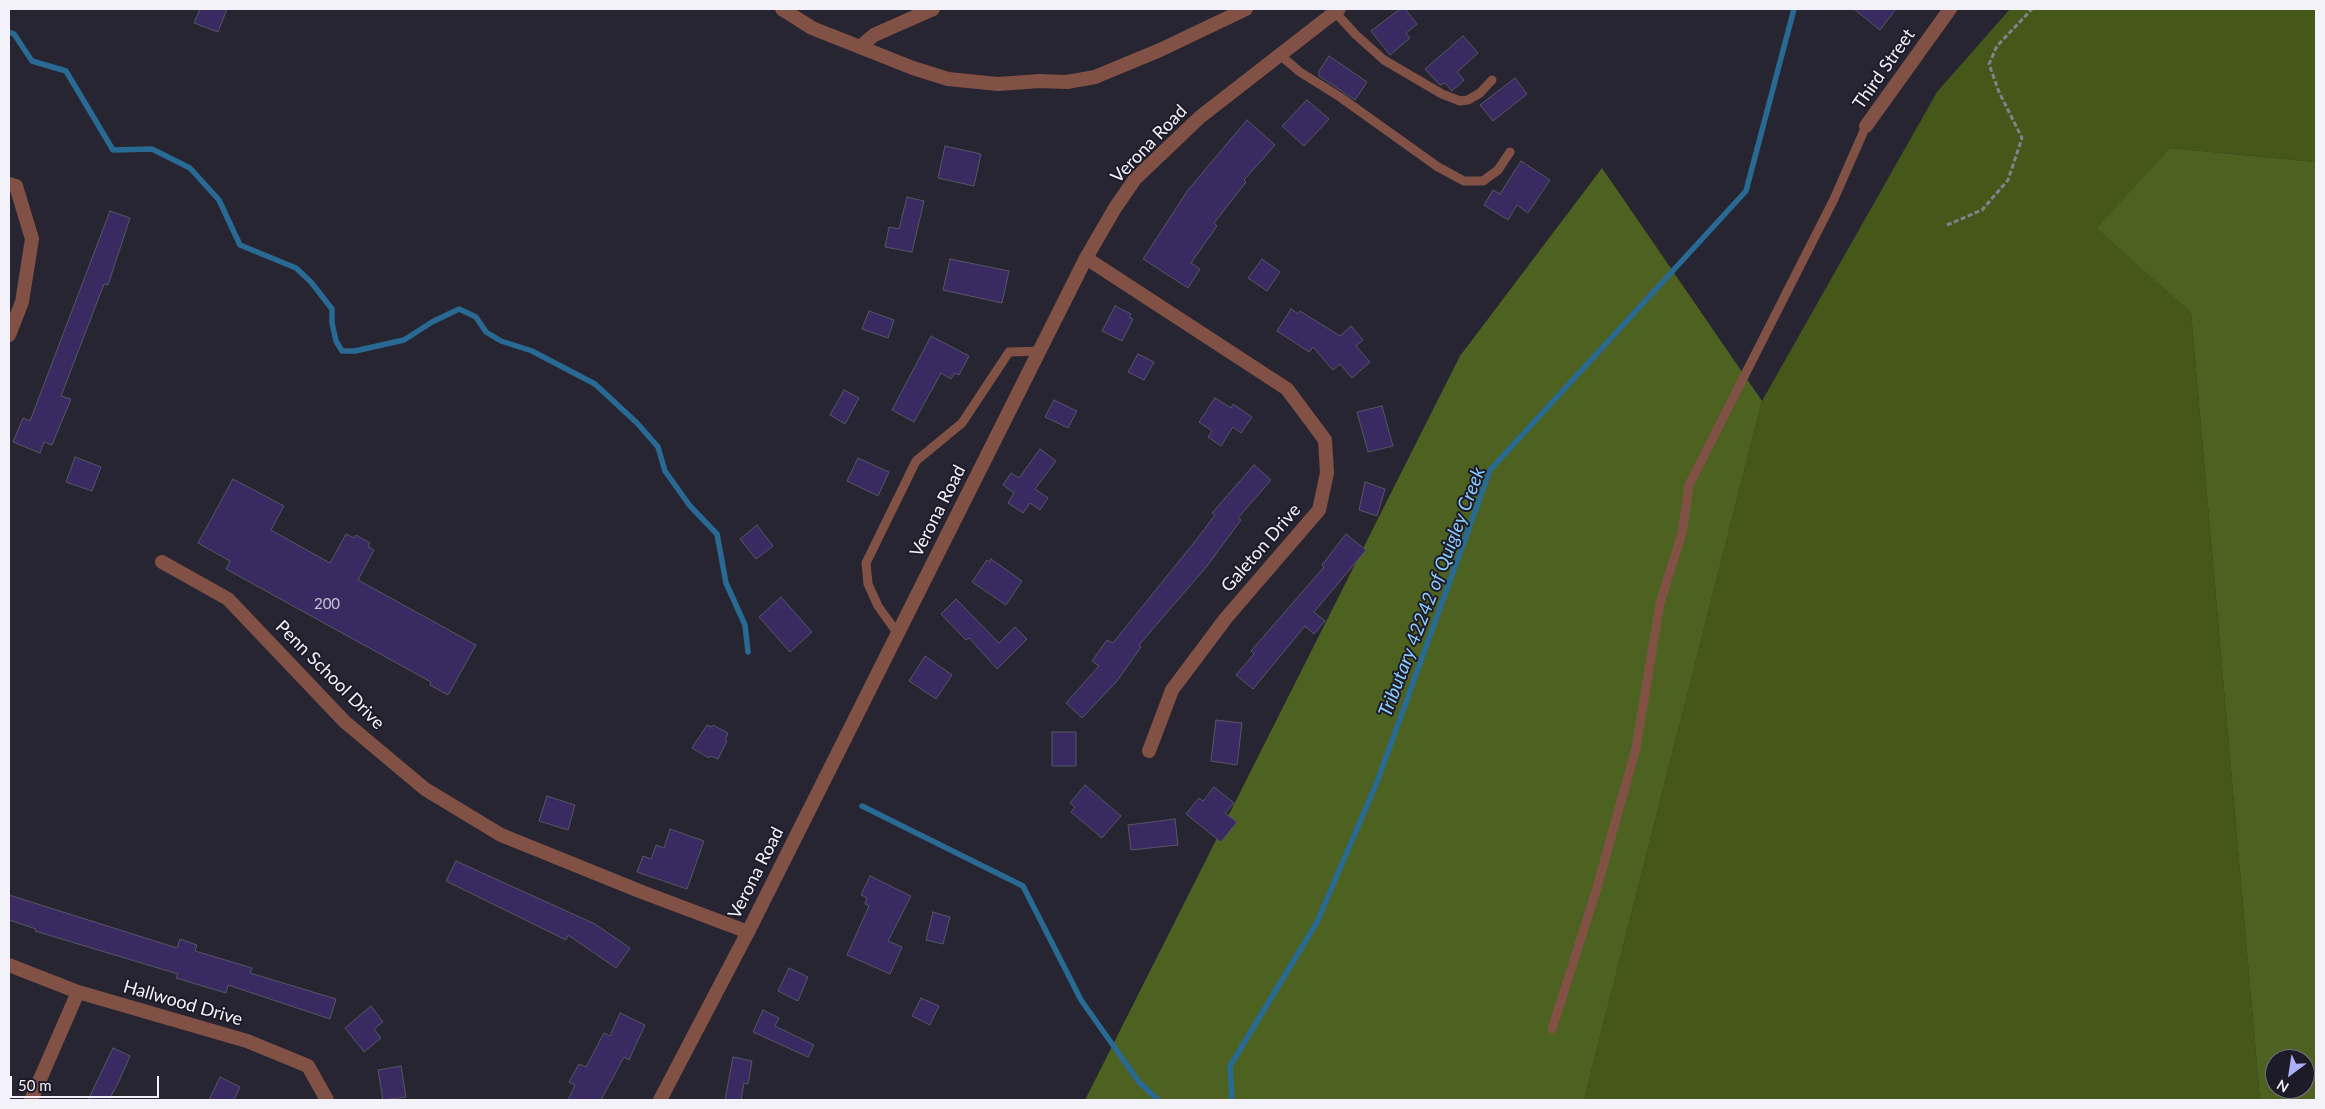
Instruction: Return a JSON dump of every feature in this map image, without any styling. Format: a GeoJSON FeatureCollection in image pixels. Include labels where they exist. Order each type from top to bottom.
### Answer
{"type":"FeatureCollection","features":[{"type":"Feature","properties":{"kind":"street"},"geometry":{"type":"LineString","coordinates":[[782,9],[812,28],[948,79],[998,84],[1040,81],[1067,82],[1095,77],[1160,50],[1246,9]]}},
{"type":"Feature","properties":{"kind":"street"},"geometry":{"type":"LineString","coordinates":[[860,47],[874,35],[932,9]]}},
{"type":"Feature","properties":{"kind":"street","name":"Third Street"},"geometry":{"type":"LineString","coordinates":[[1866,126],[1950,9]]}},
{"type":"Feature","properties":{"kind":"street","name":"Verona Road"},"geometry":{"type":"LineString","coordinates":[[660,1100],[748,932],[1086,258],[1115,208],[1136,179],[1200,117],[1337,10]]}},
{"type":"Feature","properties":{"kind":"street"},"geometry":{"type":"LineString","coordinates":[[9,334],[22,302],[32,239],[12,185]]}},
{"type":"Feature","properties":{"kind":"street","name":"Galeton Drive"},"geometry":{"type":"LineString","coordinates":[[1086,258],[1287,389],[1325,440],[1326,472],[1318,510],[1226,618],[1172,690],[1148,751]]}},
{"type":"Feature","properties":{"kind":"street","name":"Penn School Drive"},"geometry":{"type":"LineString","coordinates":[[162,562],[228,598],[345,722],[425,789],[501,835],[642,892],[748,932]]}},
{"type":"Feature","properties":{"kind":"street","name":"Hallwood Drive"},"geometry":{"type":"LineString","coordinates":[[9,965],[78,992],[247,1042],[308,1066],[327,1100]]}},
{"type":"Feature","properties":{"kind":"street"},"geometry":{"type":"LineString","coordinates":[[31,1100],[78,992]]}},
{"type":"Feature","properties":{"kind":"lane"},"geometry":{"type":"LineString","coordinates":[[1337,10],[1356,35],[1384,60],[1442,94],[1460,101],[1468,100],[1480,93],[1492,80]]}},
{"type":"Feature","properties":{"kind":"lane"},"geometry":{"type":"LineString","coordinates":[[1280,55],[1300,72],[1340,97],[1438,167],[1464,181],[1482,181],[1498,170],[1510,152]]}},
{"type":"Feature","properties":{"kind":"lane"},"geometry":{"type":"LineString","coordinates":[[1552,1029],[1596,891],[1636,748],[1660,603],[1682,533],[1689,485],[1792,285],[1866,126]]}},
{"type":"Feature","properties":{"kind":"lane"},"geometry":{"type":"LineString","coordinates":[[898,634],[875,599],[868,584],[866,563],[916,461],[962,423],[1010,352],[1039,351]]}},
{"type":"Feature","properties":{"kind":"path"},"geometry":{"type":"LineString","coordinates":[[1947,225],[1982,210],[2008,180],[2022,138],[1999,92],[1989,64],[1997,46],[2032,9]]}},
{"type":"Feature","properties":{"kind":"green space"},"geometry":{"type":"Polygon","coordinates":[[[2010,9],[2316,9],[2316,162],[2170,148],[2098,228],[2191,313],[2260,1100],[1584,1100],[1762,401],[1937,92],[2010,9]]]}},
{"type":"Feature","properties":{"kind":"green space"},"geometry":{"type":"Polygon","coordinates":[[[2170,148],[2316,162],[2316,1100],[2260,1100],[2191,313],[2097,228],[2170,148]]]}},
{"type":"Feature","properties":{"kind":"green space"},"geometry":{"type":"Polygon","coordinates":[[[1602,168],[1762,401],[1584,1100],[1085,1100],[1460,356],[1602,168]]]}},
{"type":"Feature","properties":{"kind":"building"},"geometry":{"type":"Polygon","coordinates":[[[200,9],[227,9],[218,32],[194,23],[200,9]]]}},
{"type":"Feature","properties":{"kind":"building"},"geometry":{"type":"Polygon","coordinates":[[[1400,9],[1405,9],[1417,24],[1406,33],[1410,38],[1390,55],[1371,31],[1400,9]]]}},
{"type":"Feature","properties":{"kind":"building"},"geometry":{"type":"Polygon","coordinates":[[[1854,9],[1896,9],[1880,30],[1854,9]]]}},
{"type":"Feature","properties":{"kind":"building"},"geometry":{"type":"Polygon","coordinates":[[[1463,36],[1478,53],[1457,72],[1464,80],[1452,91],[1445,83],[1440,85],[1425,69],[1463,36]]]}},
{"type":"Feature","properties":{"kind":"building"},"geometry":{"type":"Polygon","coordinates":[[[1329,56],[1367,82],[1355,100],[1319,76],[1319,71],[1329,56]]]}},
{"type":"Feature","properties":{"kind":"building"},"geometry":{"type":"Polygon","coordinates":[[[1515,78],[1527,94],[1493,121],[1480,105],[1515,78]]]}},
{"type":"Feature","properties":{"kind":"building"},"geometry":{"type":"Polygon","coordinates":[[[1307,100],[1329,119],[1304,146],[1282,126],[1307,100]]]}},
{"type":"Feature","properties":{"kind":"building"},"geometry":{"type":"Polygon","coordinates":[[[1247,120],[1275,145],[1244,180],[1246,182],[1214,223],[1217,226],[1191,263],[1200,269],[1188,288],[1143,259],[1188,190],[1247,120]]]}},
{"type":"Feature","properties":{"kind":"building"},"geometry":{"type":"Polygon","coordinates":[[[945,146],[981,154],[974,186],[938,178],[945,146]]]}},
{"type":"Feature","properties":{"kind":"building"},"geometry":{"type":"Polygon","coordinates":[[[1521,161],[1550,180],[1528,213],[1517,205],[1508,220],[1484,205],[1493,190],[1500,194],[1521,161]]]}},
{"type":"Feature","properties":{"kind":"building"},"geometry":{"type":"Polygon","coordinates":[[[907,197],[924,201],[912,252],[885,247],[889,227],[899,229],[907,197]]]}},
{"type":"Feature","properties":{"kind":"building"},"geometry":{"type":"Polygon","coordinates":[[[110,211],[130,218],[108,285],[104,284],[61,396],[71,399],[52,445],[44,442],[40,453],[13,442],[23,418],[30,421],[110,211]]]}},
{"type":"Feature","properties":{"kind":"building"},"geometry":{"type":"Polygon","coordinates":[[[950,259],[1009,271],[1002,303],[943,290],[950,259]]]}},
{"type":"Feature","properties":{"kind":"building"},"geometry":{"type":"Polygon","coordinates":[[[1262,259],[1280,272],[1267,291],[1248,278],[1262,259]]]}},
{"type":"Feature","properties":{"kind":"building"},"geometry":{"type":"Polygon","coordinates":[[[1115,306],[1131,314],[1129,317],[1133,319],[1122,341],[1102,331],[1115,306]]]}},
{"type":"Feature","properties":{"kind":"building"},"geometry":{"type":"Polygon","coordinates":[[[1291,309],[1298,314],[1300,311],[1340,336],[1351,326],[1363,340],[1356,346],[1370,362],[1352,378],[1340,364],[1333,370],[1313,347],[1309,352],[1277,331],[1291,309]]]}},
{"type":"Feature","properties":{"kind":"building"},"geometry":{"type":"Polygon","coordinates":[[[869,311],[894,320],[888,338],[862,329],[869,311]]]}},
{"type":"Feature","properties":{"kind":"building"},"geometry":{"type":"Polygon","coordinates":[[[931,336],[969,356],[959,375],[955,373],[951,379],[941,373],[914,422],[892,410],[931,336]]]}},
{"type":"Feature","properties":{"kind":"building"},"geometry":{"type":"Polygon","coordinates":[[[1138,354],[1154,362],[1144,380],[1128,372],[1138,354]]]}},
{"type":"Feature","properties":{"kind":"building"},"geometry":{"type":"Polygon","coordinates":[[[844,390],[859,398],[845,424],[830,415],[844,390]]]}},
{"type":"Feature","properties":{"kind":"building"},"geometry":{"type":"Polygon","coordinates":[[[1215,398],[1231,408],[1233,404],[1252,417],[1241,433],[1233,427],[1221,446],[1208,437],[1212,431],[1199,422],[1215,398]]]}},
{"type":"Feature","properties":{"kind":"building"},"geometry":{"type":"Polygon","coordinates":[[[1054,400],[1077,411],[1068,428],[1045,417],[1054,400]]]}},
{"type":"Feature","properties":{"kind":"building"},"geometry":{"type":"Polygon","coordinates":[[[1382,406],[1393,446],[1368,452],[1357,412],[1382,406]]]}},
{"type":"Feature","properties":{"kind":"building"},"geometry":{"type":"Polygon","coordinates":[[[1040,449],[1056,461],[1035,489],[1048,498],[1040,510],[1030,503],[1023,513],[1008,503],[1014,493],[1003,485],[1011,473],[1019,478],[1040,449]]]}},
{"type":"Feature","properties":{"kind":"building"},"geometry":{"type":"Polygon","coordinates":[[[75,457],[101,467],[92,491],[66,482],[75,457]]]}},
{"type":"Feature","properties":{"kind":"building"},"geometry":{"type":"Polygon","coordinates":[[[858,458],[889,472],[878,496],[847,481],[858,458]]]}},
{"type":"Feature","properties":{"kind":"building"},"geometry":{"type":"Polygon","coordinates":[[[1254,465],[1271,480],[1238,518],[1241,520],[1207,566],[1139,645],[1141,647],[1117,681],[1082,718],[1066,703],[1099,666],[1092,661],[1107,640],[1113,643],[1197,539],[1215,515],[1212,513],[1254,465]]]}},
{"type":"Feature","properties":{"kind":"building"},"geometry":{"type":"Polygon","coordinates":[[[233,479],[284,506],[271,530],[330,563],[346,534],[354,538],[356,535],[370,543],[368,547],[374,550],[358,580],[476,645],[448,695],[430,685],[431,682],[226,569],[230,561],[198,543],[233,479]]]}},
{"type":"Feature","properties":{"kind":"building"},"geometry":{"type":"Polygon","coordinates":[[[1365,482],[1385,489],[1377,516],[1359,510],[1365,482]]]}},
{"type":"Feature","properties":{"kind":"building"},"geometry":{"type":"Polygon","coordinates":[[[757,525],[773,546],[756,559],[740,539],[757,525]]]}},
{"type":"Feature","properties":{"kind":"building"},"geometry":{"type":"Polygon","coordinates":[[[1346,534],[1366,550],[1314,612],[1325,621],[1314,634],[1305,626],[1253,689],[1236,675],[1254,654],[1251,651],[1324,567],[1322,565],[1346,534]]]}},
{"type":"Feature","properties":{"kind":"building"},"geometry":{"type":"Polygon","coordinates":[[[991,559],[1022,581],[1006,605],[972,582],[987,560],[990,562],[991,559]]]}},
{"type":"Feature","properties":{"kind":"building"},"geometry":{"type":"Polygon","coordinates":[[[781,597],[812,632],[790,652],[759,617],[781,597]]]}},
{"type":"Feature","properties":{"kind":"building"},"geometry":{"type":"Polygon","coordinates":[[[956,599],[999,643],[1015,627],[1027,639],[997,669],[969,638],[966,640],[941,614],[956,599]]]}},
{"type":"Feature","properties":{"kind":"building"},"geometry":{"type":"Polygon","coordinates":[[[925,656],[952,675],[936,699],[909,681],[925,656]]]}},
{"type":"Feature","properties":{"kind":"building"},"geometry":{"type":"Polygon","coordinates":[[[1216,720],[1242,723],[1237,765],[1211,761],[1216,720]]]}},
{"type":"Feature","properties":{"kind":"building"},"geometry":{"type":"Polygon","coordinates":[[[707,725],[711,727],[713,725],[728,733],[725,740],[727,741],[718,759],[711,756],[709,758],[692,748],[707,725]]]}},
{"type":"Feature","properties":{"kind":"building"},"geometry":{"type":"Polygon","coordinates":[[[1052,732],[1076,732],[1076,766],[1052,766],[1052,732]]]}},
{"type":"Feature","properties":{"kind":"building"},"geometry":{"type":"Polygon","coordinates":[[[1085,785],[1121,816],[1102,838],[1071,812],[1075,807],[1070,803],[1085,785]]]}},
{"type":"Feature","properties":{"kind":"building"},"geometry":{"type":"Polygon","coordinates":[[[1214,787],[1234,803],[1225,813],[1237,822],[1221,842],[1186,814],[1199,798],[1203,801],[1214,787]]]}},
{"type":"Feature","properties":{"kind":"building"},"geometry":{"type":"Polygon","coordinates":[[[547,796],[575,805],[568,830],[539,821],[547,796]]]}},
{"type":"Feature","properties":{"kind":"building"},"geometry":{"type":"Polygon","coordinates":[[[1175,819],[1178,845],[1131,850],[1128,825],[1175,819]]]}},
{"type":"Feature","properties":{"kind":"building"},"geometry":{"type":"Polygon","coordinates":[[[670,829],[704,841],[687,889],[637,872],[643,856],[651,859],[656,845],[664,848],[670,829]]]}},
{"type":"Feature","properties":{"kind":"building"},"geometry":{"type":"Polygon","coordinates":[[[456,861],[595,924],[630,948],[616,968],[568,935],[566,940],[446,881],[456,861]]]}},
{"type":"Feature","properties":{"kind":"building"},"geometry":{"type":"Polygon","coordinates":[[[870,876],[911,896],[888,941],[902,947],[890,974],[847,955],[869,906],[865,904],[867,898],[861,895],[870,876]]]}},
{"type":"Feature","properties":{"kind":"building"},"geometry":{"type":"Polygon","coordinates":[[[9,895],[177,948],[180,939],[197,945],[195,951],[252,968],[250,973],[336,999],[330,1019],[228,985],[226,993],[176,978],[178,974],[35,931],[36,929],[9,920],[9,895]]]}},
{"type":"Feature","properties":{"kind":"building"},"geometry":{"type":"Polygon","coordinates":[[[933,912],[950,917],[943,944],[926,940],[933,912]]]}},
{"type":"Feature","properties":{"kind":"building"},"geometry":{"type":"Polygon","coordinates":[[[789,968],[808,977],[798,1001],[778,991],[789,968]]]}},
{"type":"Feature","properties":{"kind":"building"},"geometry":{"type":"Polygon","coordinates":[[[921,998],[939,1006],[930,1025],[912,1016],[921,998]]]}},
{"type":"Feature","properties":{"kind":"building"},"geometry":{"type":"Polygon","coordinates":[[[371,1006],[383,1022],[374,1029],[381,1038],[364,1052],[345,1028],[371,1006]]]}},
{"type":"Feature","properties":{"kind":"building"},"geometry":{"type":"Polygon","coordinates":[[[763,1010],[779,1018],[775,1026],[814,1045],[808,1057],[753,1032],[763,1010]]]}},
{"type":"Feature","properties":{"kind":"building"},"geometry":{"type":"Polygon","coordinates":[[[620,1013],[645,1025],[629,1060],[624,1057],[601,1100],[568,1100],[575,1085],[569,1082],[579,1064],[586,1067],[604,1033],[610,1036],[620,1013]]]}},
{"type":"Feature","properties":{"kind":"building"},"geometry":{"type":"Polygon","coordinates":[[[113,1048],[130,1056],[119,1081],[109,1100],[88,1100],[113,1048]]]}},
{"type":"Feature","properties":{"kind":"building"},"geometry":{"type":"Polygon","coordinates":[[[733,1057],[752,1061],[748,1084],[744,1083],[741,1100],[725,1100],[733,1057]]]}},
{"type":"Feature","properties":{"kind":"building"},"geometry":{"type":"Polygon","coordinates":[[[401,1066],[406,1097],[383,1100],[378,1070],[401,1066]]]}},
{"type":"Feature","properties":{"kind":"building"},"geometry":{"type":"Polygon","coordinates":[[[220,1077],[240,1087],[234,1100],[209,1100],[220,1077]]]}},
{"type":"Feature","properties":{"kind":"waterway","name":"Tributary 42242 of Quigley Creek"},"geometry":{"type":"LineString","coordinates":[[1232,1100],[1230,1066],[1317,922],[1377,782],[1490,470],[1746,191],[1794,9]]}},
{"type":"Feature","properties":{"kind":"waterway"},"geometry":{"type":"LineString","coordinates":[[9,32],[14,34],[32,61],[66,71],[113,150],[152,149],[190,168],[219,200],[240,245],[296,268],[311,282],[332,309],[332,323],[336,341],[342,351],[355,351],[404,340],[432,322],[459,309],[476,317],[486,332],[501,341],[532,351],[595,384],[637,423],[658,447],[665,471],[690,506],[717,534],[726,583],[745,625],[748,652]]}},
{"type":"Feature","properties":{"kind":"waterway"},"geometry":{"type":"LineString","coordinates":[[862,806],[1023,886],[1081,1000],[1139,1082],[1158,1100]]}}]}
